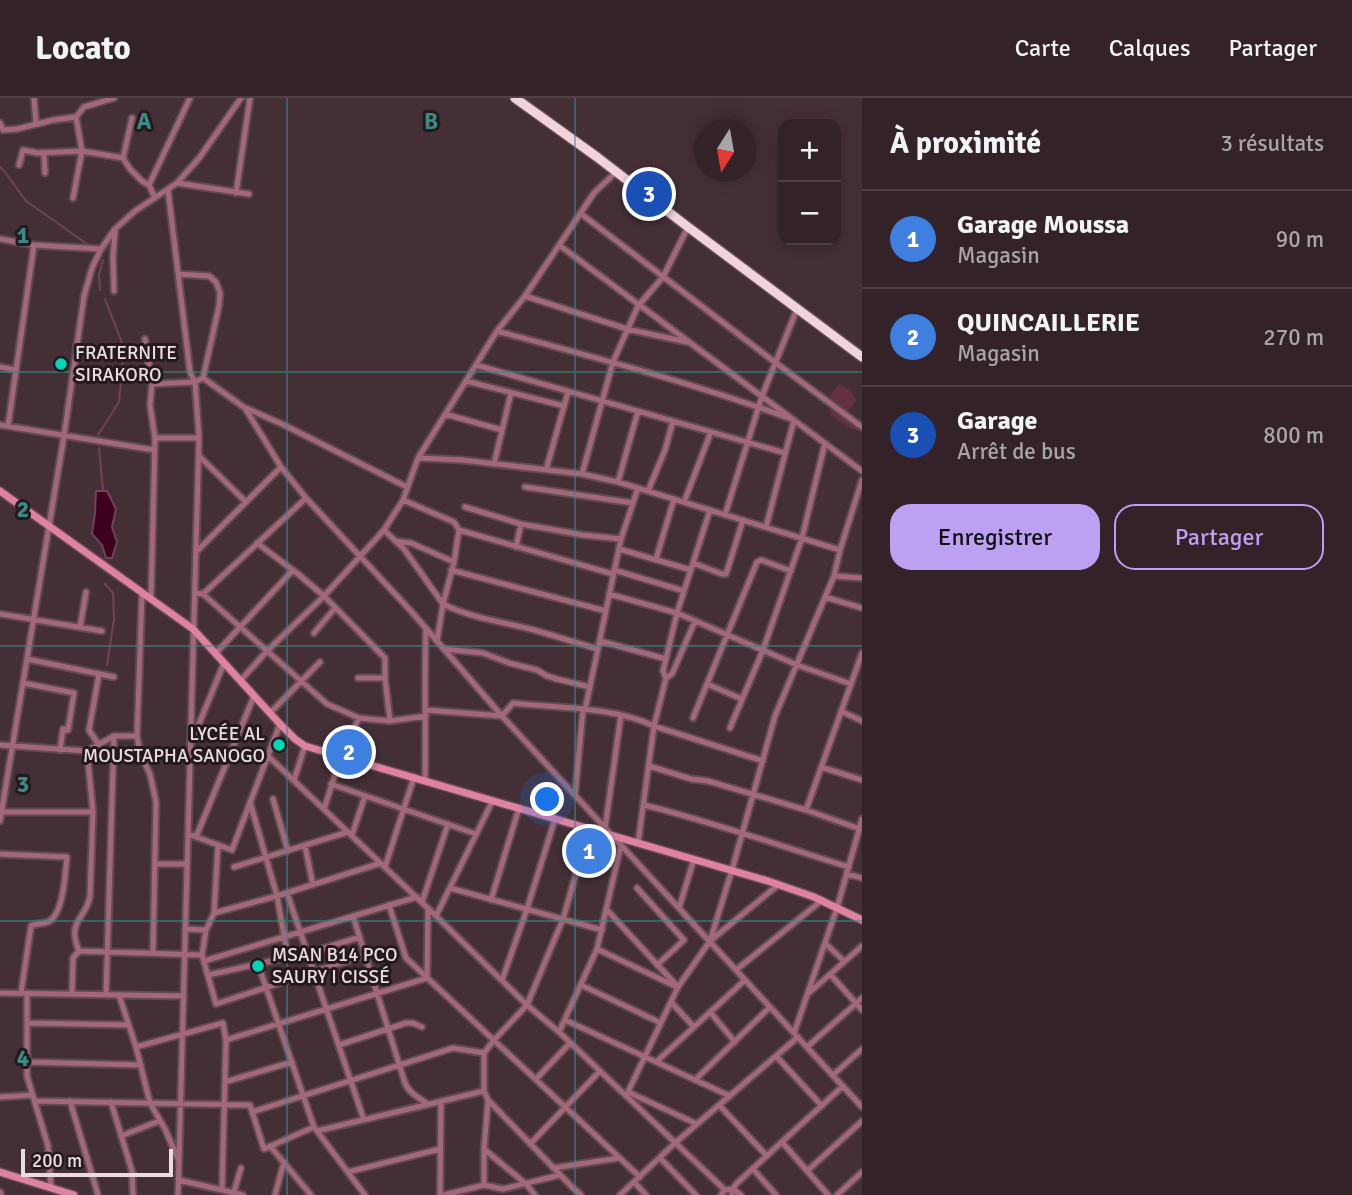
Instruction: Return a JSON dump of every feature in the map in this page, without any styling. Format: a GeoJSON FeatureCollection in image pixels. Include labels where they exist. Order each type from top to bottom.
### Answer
{"type":"FeatureCollection","features":[{"type":"Feature","properties":{"kind":"highway"},"geometry":{"type":"LineString","coordinates":[[515,98],[862,357]]}},
{"type":"Feature","properties":{"kind":"street"},"geometry":{"type":"LineString","coordinates":[[34,98],[36,124]]}},
{"type":"Feature","properties":{"kind":"street"},"geometry":{"type":"LineString","coordinates":[[0,122],[2,131],[76,117],[84,107],[114,98]]}},
{"type":"Feature","properties":{"kind":"street"},"geometry":{"type":"LineString","coordinates":[[149,185],[190,98]]}},
{"type":"Feature","properties":{"kind":"street"},"geometry":{"type":"LineString","coordinates":[[0,821],[64,436],[84,296],[92,268],[115,229],[135,211],[177,183],[201,157],[241,98]]}},
{"type":"Feature","properties":{"kind":"street"},"geometry":{"type":"LineString","coordinates":[[236,193],[250,98]]}},
{"type":"Feature","properties":{"kind":"street"},"geometry":{"type":"LineString","coordinates":[[73,198],[82,151],[76,117]]}},
{"type":"Feature","properties":{"kind":"street"},"geometry":{"type":"LineString","coordinates":[[132,118],[123,158],[130,169],[149,185],[155,198]]}},
{"type":"Feature","properties":{"kind":"street"},"geometry":{"type":"LineString","coordinates":[[19,165],[23,150],[44,153],[82,151],[123,158]]}},
{"type":"Feature","properties":{"kind":"street"},"geometry":{"type":"LineString","coordinates":[[44,153],[46,173]]}},
{"type":"Feature","properties":{"kind":"street"},"geometry":{"type":"LineString","coordinates":[[240,681],[324,596],[384,530],[403,500],[418,457],[497,331],[525,296],[594,193],[616,172]]}},
{"type":"Feature","properties":{"kind":"street"},"geometry":{"type":"LineString","coordinates":[[177,183],[249,194]]}},
{"type":"Feature","properties":{"kind":"street"},"geometry":{"type":"LineString","coordinates":[[168,190],[190,372],[195,382],[199,438],[178,1195]]}},
{"type":"Feature","properties":{"kind":"street"},"geometry":{"type":"LineString","coordinates":[[580,213],[862,426]]}},
{"type":"Feature","properties":{"kind":"street"},"geometry":{"type":"LineString","coordinates":[[582,474],[613,362],[627,329],[638,306],[663,277],[688,227]]}},
{"type":"Feature","properties":{"kind":"street"},"geometry":{"type":"LineString","coordinates":[[114,291],[115,229]]}},
{"type":"Feature","properties":{"kind":"street"},"geometry":{"type":"LineString","coordinates":[[0,239],[34,245],[101,249]]}},
{"type":"Feature","properties":{"kind":"street"},"geometry":{"type":"LineString","coordinates":[[8,426],[34,245]]}},
{"type":"Feature","properties":{"kind":"street"},"geometry":{"type":"LineString","coordinates":[[559,245],[862,471]]}},
{"type":"Feature","properties":{"kind":"street"},"geometry":{"type":"LineString","coordinates":[[178,274],[209,276],[216,282],[220,293],[203,378]]}},
{"type":"Feature","properties":{"kind":"street"},"geometry":{"type":"LineString","coordinates":[[525,296],[627,329],[690,342]]}},
{"type":"Feature","properties":{"kind":"street"},"geometry":{"type":"LineString","coordinates":[[725,515],[762,396],[797,309]]}},
{"type":"Feature","properties":{"kind":"street"},"geometry":{"type":"LineString","coordinates":[[497,331],[613,362],[794,420]]}},
{"type":"Feature","properties":{"kind":"street"},"geometry":{"type":"LineString","coordinates":[[145,339],[152,384],[150,405],[155,438],[151,599]]}},
{"type":"Feature","properties":{"kind":"street"},"geometry":{"type":"LineString","coordinates":[[475,365],[785,453]]}},
{"type":"Feature","properties":{"kind":"street"},"geometry":{"type":"LineString","coordinates":[[0,368],[16,370]]}},
{"type":"Feature","properties":{"kind":"street"},"geometry":{"type":"LineString","coordinates":[[152,384],[195,382],[203,378]]}},
{"type":"Feature","properties":{"kind":"street"},"geometry":{"type":"LineString","coordinates":[[203,378],[245,408],[407,487]]}},
{"type":"Feature","properties":{"kind":"street"},"geometry":{"type":"LineString","coordinates":[[466,381],[564,406]]}},
{"type":"Feature","properties":{"kind":"street"},"geometry":{"type":"LineString","coordinates":[[546,470],[568,392]]}},
{"type":"Feature","properties":{"kind":"street"},"geometry":{"type":"LineString","coordinates":[[494,464],[510,393]]}},
{"type":"Feature","properties":{"kind":"street"},"geometry":{"type":"LineString","coordinates":[[245,408],[281,467],[306,498],[426,628],[502,716],[833,1076],[861,1102]]}},
{"type":"Feature","properties":{"kind":"street"},"geometry":{"type":"LineString","coordinates":[[618,482],[638,411]]}},
{"type":"Feature","properties":{"kind":"street"},"geometry":{"type":"LineString","coordinates":[[445,414],[502,430]]}},
{"type":"Feature","properties":{"kind":"street"},"geometry":{"type":"LineString","coordinates":[[766,527],[794,420]]}},
{"type":"Feature","properties":{"kind":"street"},"geometry":{"type":"LineString","coordinates":[[648,491],[665,450],[673,421]]}},
{"type":"Feature","properties":{"kind":"street"},"geometry":{"type":"LineString","coordinates":[[0,425],[154,450]]}},
{"type":"Feature","properties":{"kind":"street"},"geometry":{"type":"LineString","coordinates":[[684,502],[711,432]]}},
{"type":"Feature","properties":{"kind":"street"},"geometry":{"type":"LineString","coordinates":[[155,438],[199,438]]}},
{"type":"Feature","properties":{"kind":"street"},"geometry":{"type":"LineString","coordinates":[[730,729],[763,650],[802,538],[825,443]]}},
{"type":"Feature","properties":{"kind":"street"},"geometry":{"type":"LineString","coordinates":[[199,456],[246,502]]}},
{"type":"Feature","properties":{"kind":"street"},"geometry":{"type":"LineString","coordinates":[[418,457],[582,474],[618,482],[840,550]]}},
{"type":"Feature","properties":{"kind":"street"},"geometry":{"type":"LineString","coordinates":[[196,552],[281,467]]}},
{"type":"Feature","properties":{"kind":"street"},"geometry":{"type":"LineString","coordinates":[[710,941],[775,716],[834,576],[862,480]]}},
{"type":"Feature","properties":{"kind":"street"},"geometry":{"type":"LineString","coordinates":[[525,487],[633,503]]}},
{"type":"Feature","properties":{"kind":"street"},"geometry":{"type":"LineString","coordinates":[[575,795],[584,710],[621,539],[638,488]]}},
{"type":"Feature","properties":{"kind":"street"},"geometry":{"type":"LineString","coordinates":[[0,491],[193,629],[280,724],[306,746],[732,870],[821,901],[862,920]]}},
{"type":"Feature","properties":{"kind":"street"},"geometry":{"type":"LineString","coordinates":[[203,594],[306,498]]}},
{"type":"Feature","properties":{"kind":"street"},"geometry":{"type":"LineString","coordinates":[[656,559],[674,499]]}},
{"type":"Feature","properties":{"kind":"street"},"geometry":{"type":"LineString","coordinates":[[403,500],[454,522],[459,530],[437,641]]}},
{"type":"Feature","properties":{"kind":"street"},"geometry":{"type":"LineString","coordinates":[[464,508],[521,524],[621,539]]}},
{"type":"Feature","properties":{"kind":"street"},"geometry":{"type":"LineString","coordinates":[[638,843],[654,726],[666,678],[663,671],[677,613],[710,510]]}},
{"type":"Feature","properties":{"kind":"street"},"geometry":{"type":"LineString","coordinates":[[619,549],[726,574],[743,520]]}},
{"type":"Feature","properties":{"kind":"street"},"geometry":{"type":"LineString","coordinates":[[516,547],[521,524]]}},
{"type":"Feature","properties":{"kind":"street"},"geometry":{"type":"LineString","coordinates":[[384,530],[404,549],[443,604],[497,622],[533,629],[598,649]]}},
{"type":"Feature","properties":{"kind":"street"},"geometry":{"type":"LineString","coordinates":[[459,530],[684,591]]}},
{"type":"Feature","properties":{"kind":"street"},"geometry":{"type":"LineString","coordinates":[[395,541],[411,543],[454,562]]}},
{"type":"Feature","properties":{"kind":"street"},"geometry":{"type":"LineString","coordinates":[[257,543],[324,596],[385,658],[390,721]]}},
{"type":"Feature","properties":{"kind":"street"},"geometry":{"type":"LineString","coordinates":[[693,718],[757,562],[761,560],[790,571]]}},
{"type":"Feature","properties":{"kind":"street"},"geometry":{"type":"LineString","coordinates":[[216,653],[293,570]]}},
{"type":"Feature","properties":{"kind":"street"},"geometry":{"type":"LineString","coordinates":[[451,570],[606,611]]}},
{"type":"Feature","properties":{"kind":"street"},"geometry":{"type":"LineString","coordinates":[[834,576],[862,578]]}},
{"type":"Feature","properties":{"kind":"street"},"geometry":{"type":"LineString","coordinates":[[80,628],[86,592]]}},
{"type":"Feature","properties":{"kind":"street"},"geometry":{"type":"LineString","coordinates":[[142,593],[137,736],[139,753],[150,774],[156,802],[153,953]]}},
{"type":"Feature","properties":{"kind":"street"},"geometry":{"type":"LineString","coordinates":[[195,593],[203,594],[327,704],[359,718],[390,721],[426,713],[502,716]]}},
{"type":"Feature","properties":{"kind":"street"},"geometry":{"type":"LineString","coordinates":[[609,594],[677,613],[797,665],[851,684]]}},
{"type":"Feature","properties":{"kind":"street"},"geometry":{"type":"LineString","coordinates":[[825,597],[862,608]]}},
{"type":"Feature","properties":{"kind":"street"},"geometry":{"type":"LineString","coordinates":[[314,633],[335,608]]}},
{"type":"Feature","properties":{"kind":"street"},"geometry":{"type":"LineString","coordinates":[[0,614],[102,631]]}},
{"type":"Feature","properties":{"kind":"street"},"geometry":{"type":"LineString","coordinates":[[666,678],[672,674],[695,621]]}},
{"type":"Feature","properties":{"kind":"street"},"geometry":{"type":"LineString","coordinates":[[425,780],[426,628]]}},
{"type":"Feature","properties":{"kind":"street"},"geometry":{"type":"LineString","coordinates":[[600,641],[666,659]]}},
{"type":"Feature","properties":{"kind":"street"},"geometry":{"type":"LineString","coordinates":[[444,649],[483,653],[537,670],[547,676],[590,687]]}},
{"type":"Feature","properties":{"kind":"street"},"geometry":{"type":"LineString","coordinates":[[806,810],[862,653]]}},
{"type":"Feature","properties":{"kind":"street"},"geometry":{"type":"LineString","coordinates":[[27,659],[114,677]]}},
{"type":"Feature","properties":{"kind":"street"},"geometry":{"type":"LineString","coordinates":[[270,713],[320,662]]}},
{"type":"Feature","properties":{"kind":"street"},"geometry":{"type":"LineString","coordinates":[[190,746],[224,663]]}},
{"type":"Feature","properties":{"kind":"street"},"geometry":{"type":"LineString","coordinates":[[99,745],[89,730],[100,674]]}},
{"type":"Feature","properties":{"kind":"street"},"geometry":{"type":"LineString","coordinates":[[854,675],[862,679]]}},
{"type":"Feature","properties":{"kind":"street"},"geometry":{"type":"LineString","coordinates":[[358,678],[385,678]]}},
{"type":"Feature","properties":{"kind":"street"},"geometry":{"type":"LineString","coordinates":[[23,684],[74,693],[68,730],[63,729],[60,750]]}},
{"type":"Feature","properties":{"kind":"street"},"geometry":{"type":"LineString","coordinates":[[707,684],[742,699]]}},
{"type":"Feature","properties":{"kind":"street"},"geometry":{"type":"LineString","coordinates":[[196,836],[254,696]]}},
{"type":"Feature","properties":{"kind":"street"},"geometry":{"type":"LineString","coordinates":[[502,716],[513,703],[621,716],[642,720],[763,761]]}},
{"type":"Feature","properties":{"kind":"street"},"geometry":{"type":"LineString","coordinates":[[841,711],[862,721]]}},
{"type":"Feature","properties":{"kind":"street"},"geometry":{"type":"LineString","coordinates":[[605,828],[621,716]]}},
{"type":"Feature","properties":{"kind":"street"},"geometry":{"type":"LineString","coordinates":[[324,808],[341,756],[359,718]]}},
{"type":"Feature","properties":{"kind":"street"},"geometry":{"type":"LineString","coordinates":[[188,834],[232,850],[280,724]]}},
{"type":"Feature","properties":{"kind":"street"},"geometry":{"type":"LineString","coordinates":[[0,745],[87,751],[114,736],[137,736]]}},
{"type":"Feature","properties":{"kind":"street"},"geometry":{"type":"LineString","coordinates":[[106,995],[114,736]]}},
{"type":"Feature","properties":{"kind":"street"},"geometry":{"type":"LineString","coordinates":[[294,780],[306,746]]}},
{"type":"Feature","properties":{"kind":"street"},"geometry":{"type":"LineString","coordinates":[[79,951],[75,940],[77,920],[89,905],[90,896],[93,812],[87,751]]}},
{"type":"Feature","properties":{"kind":"street"},"geometry":{"type":"LineString","coordinates":[[267,755],[527,1005],[627,1094],[723,1193],[741,1195]]}},
{"type":"Feature","properties":{"kind":"street"},"geometry":{"type":"LineString","coordinates":[[649,766],[806,810],[860,830]]}},
{"type":"Feature","properties":{"kind":"street"},"geometry":{"type":"LineString","coordinates":[[821,767],[862,780]]}},
{"type":"Feature","properties":{"kind":"street"},"geometry":{"type":"LineString","coordinates":[[383,865],[414,777]]}},
{"type":"Feature","properties":{"kind":"street"},"geometry":{"type":"LineString","coordinates":[[331,784],[476,834]]}},
{"type":"Feature","properties":{"kind":"street"},"geometry":{"type":"LineString","coordinates":[[350,834],[365,796]]}},
{"type":"Feature","properties":{"kind":"street"},"geometry":{"type":"LineString","coordinates":[[274,799],[288,851]]}},
{"type":"Feature","properties":{"kind":"street"},"geometry":{"type":"LineString","coordinates":[[436,916],[493,800]]}},
{"type":"Feature","properties":{"kind":"street"},"geometry":{"type":"LineString","coordinates":[[250,802],[277,896],[288,957]]}},
{"type":"Feature","properties":{"kind":"street"},"geometry":{"type":"LineString","coordinates":[[643,805],[743,832],[848,870],[862,878]]}},
{"type":"Feature","properties":{"kind":"street"},"geometry":{"type":"LineString","coordinates":[[491,900],[519,808]]}},
{"type":"Feature","properties":{"kind":"street"},"geometry":{"type":"LineString","coordinates":[[2,812],[93,812]]}},
{"type":"Feature","properties":{"kind":"street"},"geometry":{"type":"LineString","coordinates":[[502,980],[555,818]]}},
{"type":"Feature","properties":{"kind":"street"},"geometry":{"type":"LineString","coordinates":[[620,1195],[796,1035],[862,819]]}},
{"type":"Feature","properties":{"kind":"street"},"geometry":{"type":"LineString","coordinates":[[422,902],[448,824]]}},
{"type":"Feature","properties":{"kind":"street"},"geometry":{"type":"LineString","coordinates":[[582,1195],[488,1101],[484,1091],[484,1053],[527,1005],[564,919],[589,828]]}},
{"type":"Feature","properties":{"kind":"street"},"geometry":{"type":"LineString","coordinates":[[234,867],[350,834]]}},
{"type":"Feature","properties":{"kind":"street"},"geometry":{"type":"LineString","coordinates":[[218,845],[214,912],[206,930],[203,958],[216,1003],[365,955]]}},
{"type":"Feature","properties":{"kind":"street"},"geometry":{"type":"LineString","coordinates":[[559,1032],[597,949],[621,845]]}},
{"type":"Feature","properties":{"kind":"street"},"geometry":{"type":"LineString","coordinates":[[305,846],[313,885]]}},
{"type":"Feature","properties":{"kind":"street"},"geometry":{"type":"LineString","coordinates":[[0,855],[67,857],[61,903],[50,921],[34,923],[31,926],[24,993],[27,1076],[48,1146],[51,1188]]}},
{"type":"Feature","properties":{"kind":"street"},"geometry":{"type":"LineString","coordinates":[[679,908],[694,859]]}},
{"type":"Feature","properties":{"kind":"street"},"geometry":{"type":"LineString","coordinates":[[155,863],[187,864]]}},
{"type":"Feature","properties":{"kind":"street"},"geometry":{"type":"LineString","coordinates":[[214,912],[383,865]]}},
{"type":"Feature","properties":{"kind":"street"},"geometry":{"type":"LineString","coordinates":[[627,1094],[678,987],[710,941],[778,885]]}},
{"type":"Feature","properties":{"kind":"street"},"geometry":{"type":"LineString","coordinates":[[450,888],[602,930]]}},
{"type":"Feature","properties":{"kind":"street"},"geometry":{"type":"LineString","coordinates":[[637,888],[684,940],[657,965]]}},
{"type":"Feature","properties":{"kind":"street"},"geometry":{"type":"LineString","coordinates":[[287,893],[364,1119]]}},
{"type":"Feature","properties":{"kind":"street"},"geometry":{"type":"LineString","coordinates":[[79,951],[185,954],[203,958],[417,897]]}},
{"type":"Feature","properties":{"kind":"street"},"geometry":{"type":"LineString","coordinates":[[736,970],[821,901]]}},
{"type":"Feature","properties":{"kind":"street"},"geometry":{"type":"LineString","coordinates":[[389,905],[406,958],[639,1177]]}},
{"type":"Feature","properties":{"kind":"street"},"geometry":{"type":"LineString","coordinates":[[427,978],[428,908]]}},
{"type":"Feature","properties":{"kind":"street"},"geometry":{"type":"LineString","coordinates":[[606,909],[678,987]]}},
{"type":"Feature","properties":{"kind":"street"},"geometry":{"type":"LineString","coordinates":[[353,916],[407,1089],[428,1104]]}},
{"type":"Feature","properties":{"kind":"street"},"geometry":{"type":"LineString","coordinates":[[186,929],[206,930]]}},
{"type":"Feature","properties":{"kind":"street"},"geometry":{"type":"LineString","coordinates":[[208,975],[308,953],[360,937]]}},
{"type":"Feature","properties":{"kind":"street"},"geometry":{"type":"LineString","coordinates":[[825,943],[844,961]]}},
{"type":"Feature","properties":{"kind":"street"},"geometry":{"type":"LineString","coordinates":[[808,994],[862,946]]}},
{"type":"Feature","properties":{"kind":"street"},"geometry":{"type":"LineString","coordinates":[[597,949],[678,987]]}},
{"type":"Feature","properties":{"kind":"street"},"geometry":{"type":"LineString","coordinates":[[72,994],[73,958],[79,951]]}},
{"type":"Feature","properties":{"kind":"street"},"geometry":{"type":"LineString","coordinates":[[258,964],[316,1129],[365,1195]]}},
{"type":"Feature","properties":{"kind":"street"},"geometry":{"type":"LineString","coordinates":[[830,974],[862,1010]]}},
{"type":"Feature","properties":{"kind":"street"},"geometry":{"type":"LineString","coordinates":[[226,1040],[427,978]]}},
{"type":"Feature","properties":{"kind":"street"},"geometry":{"type":"LineString","coordinates":[[656,1062],[745,980]]}},
{"type":"Feature","properties":{"kind":"street"},"geometry":{"type":"LineString","coordinates":[[581,985],[661,1023]]}},
{"type":"Feature","properties":{"kind":"street"},"geometry":{"type":"LineString","coordinates":[[0,993],[184,996]]}},
{"type":"Feature","properties":{"kind":"street"},"geometry":{"type":"LineString","coordinates":[[119,995],[150,1103],[165,1129],[179,1163]]}},
{"type":"Feature","properties":{"kind":"street"},"geometry":{"type":"LineString","coordinates":[[807,1047],[862,998]]}},
{"type":"Feature","properties":{"kind":"street"},"geometry":{"type":"LineString","coordinates":[[671,1002],[694,1027]]}},
{"type":"Feature","properties":{"kind":"street"},"geometry":{"type":"LineString","coordinates":[[695,1080],[771,1007]]}},
{"type":"Feature","properties":{"kind":"street"},"geometry":{"type":"LineString","coordinates":[[710,1012],[735,1042]]}},
{"type":"Feature","properties":{"kind":"street"},"geometry":{"type":"LineString","coordinates":[[565,1020],[730,1096]]}},
{"type":"Feature","properties":{"kind":"street"},"geometry":{"type":"LineString","coordinates":[[27,1023],[129,1026]]}},
{"type":"Feature","properties":{"kind":"street"},"geometry":{"type":"LineString","coordinates":[[136,1047],[223,1023],[226,1040],[222,1190]]}},
{"type":"Feature","properties":{"kind":"street"},"geometry":{"type":"LineString","coordinates":[[339,1045],[409,1023],[422,1027]]}},
{"type":"Feature","properties":{"kind":"street"},"geometry":{"type":"LineString","coordinates":[[536,1079],[570,1043]]}},
{"type":"Feature","properties":{"kind":"street"},"geometry":{"type":"LineString","coordinates":[[252,1112],[453,1048],[484,1053]]}},
{"type":"Feature","properties":{"kind":"street"},"geometry":{"type":"LineString","coordinates":[[833,1076],[862,1049]]}},
{"type":"Feature","properties":{"kind":"street"},"geometry":{"type":"LineString","coordinates":[[776,1056],[822,1106]]}},
{"type":"Feature","properties":{"kind":"street"},"geometry":{"type":"LineString","coordinates":[[27,1062],[141,1065]]}},
{"type":"Feature","properties":{"kind":"street"},"geometry":{"type":"LineString","coordinates":[[225,1082],[292,1062]]}},
{"type":"Feature","properties":{"kind":"street"},"geometry":{"type":"LineString","coordinates":[[530,1144],[600,1071]]}},
{"type":"Feature","properties":{"kind":"street"},"geometry":{"type":"LineString","coordinates":[[733,1192],[736,1184],[843,1086]]}},
{"type":"Feature","properties":{"kind":"street"},"geometry":{"type":"LineString","coordinates":[[0,1097],[250,1104],[264,1149],[316,1129],[484,1091]]}},
{"type":"Feature","properties":{"kind":"street"},"geometry":{"type":"LineString","coordinates":[[627,1094],[697,1124]]}},
{"type":"Feature","properties":{"kind":"street"},"geometry":{"type":"LineString","coordinates":[[71,1101],[98,1195]]}},
{"type":"Feature","properties":{"kind":"street"},"geometry":{"type":"LineString","coordinates":[[441,1101],[442,1195],[484,1185],[503,1189],[527,1186],[560,1175]]}},
{"type":"Feature","properties":{"kind":"street"},"geometry":{"type":"LineString","coordinates":[[484,1185],[488,1101]]}},
{"type":"Feature","properties":{"kind":"street"},"geometry":{"type":"LineString","coordinates":[[111,1102],[132,1171],[133,1195]]}},
{"type":"Feature","properties":{"kind":"street"},"geometry":{"type":"LineString","coordinates":[[719,1105],[767,1156]]}},
{"type":"Feature","properties":{"kind":"street"},"geometry":{"type":"LineString","coordinates":[[121,1136],[159,1121]]}},
{"type":"Feature","properties":{"kind":"street"},"geometry":{"type":"LineString","coordinates":[[807,1171],[862,1121]]}},
{"type":"Feature","properties":{"kind":"street"},"geometry":{"type":"LineString","coordinates":[[782,1142],[828,1195]]}},
{"type":"Feature","properties":{"kind":"street"},"geometry":{"type":"LineString","coordinates":[[270,1146],[311,1195]]}},
{"type":"Feature","properties":{"kind":"street"},"geometry":{"type":"LineString","coordinates":[[348,1172],[440,1149]]}},
{"type":"Feature","properties":{"kind":"street"},"geometry":{"type":"LineString","coordinates":[[484,1149],[535,1195]]}},
{"type":"Feature","properties":{"kind":"street"},"geometry":{"type":"LineString","coordinates":[[553,1168],[619,1158]]}},
{"type":"Feature","properties":{"kind":"street"},"geometry":{"type":"LineString","coordinates":[[660,1158],[696,1195]]}},
{"type":"Feature","properties":{"kind":"street"},"geometry":{"type":"LineString","coordinates":[[275,1195],[284,1162]]}},
{"type":"Feature","properties":{"kind":"street"},"geometry":{"type":"LineString","coordinates":[[233,1194],[241,1168]]}},
{"type":"Feature","properties":{"kind":"street"},"geometry":{"type":"LineString","coordinates":[[753,1169],[776,1195]]}},
{"type":"Feature","properties":{"kind":"street"},"geometry":{"type":"LineString","coordinates":[[0,1172],[74,1195]]}},
{"type":"Feature","properties":{"kind":"street"},"geometry":{"type":"LineString","coordinates":[[837,1195],[862,1172]]}},
{"type":"Feature","properties":{"kind":"street"},"geometry":{"type":"LineString","coordinates":[[179,1180],[243,1195]]}},
{"type":"Feature","properties":{"kind":"street"},"geometry":{"type":"LineString","coordinates":[[634,1182],[646,1195]]}},
{"type":"Feature","properties":{"kind":"street"},"geometry":{"type":"LineString","coordinates":[[526,1195],[527,1186]]}},
{"type":"Feature","properties":{"kind":"street"},"geometry":{"type":"LineString","coordinates":[[491,1195],[493,1188]]}},
{"type":"Feature","properties":{"kind":"shaded area"},"geometry":{"type":"Polygon","coordinates":[[[839,384],[851,391],[856,400],[847,413],[862,421],[862,432],[851,429],[830,415],[831,394],[839,384]]]}},
{"type":"Feature","properties":{"kind":"shaded area"},"geometry":{"type":"Polygon","coordinates":[[[96,491],[107,491],[116,509],[112,527],[117,542],[112,558],[106,558],[102,545],[92,534],[96,491]]]}},
{"type":"Feature","properties":{"kind":"waterway"},"geometry":{"type":"LineString","coordinates":[[0,167],[26,201],[90,246]]}},
{"type":"Feature","properties":{"kind":"waterway"},"geometry":{"type":"LineString","coordinates":[[100,290],[99,275],[103,260]]}},
{"type":"Feature","properties":{"kind":"waterway"},"geometry":{"type":"LineString","coordinates":[[98,435],[119,402],[124,348],[105,299]]}},
{"type":"Feature","properties":{"kind":"waterway"},"geometry":{"type":"LineString","coordinates":[[99,448],[103,491]]}},
{"type":"Feature","properties":{"kind":"waterway"},"geometry":{"type":"LineString","coordinates":[[105,584],[113,593],[114,619],[107,665]]}},
{"type":"Feature","properties":{"kind":"place","name":"Garage"},"geometry":{"type":"Point","coordinates":[649,194]}},
{"type":"Feature","properties":{"kind":"place","name":"FRATERNITE SIRAKORO"},"geometry":{"type":"Point","coordinates":[61,364]}},
{"type":"Feature","properties":{"kind":"place","name":"LYCÉE AL MOUSTAPHA SANOGO"},"geometry":{"type":"Point","coordinates":[279,745]}},
{"type":"Feature","properties":{"kind":"place","name":"QUINCAILLERIE"},"geometry":{"type":"Point","coordinates":[349,752]}},
{"type":"Feature","properties":{"kind":"place","name":"Garage Moussa"},"geometry":{"type":"Point","coordinates":[589,851]}},
{"type":"Feature","properties":{"kind":"place","name":"MSAN B14 PCO SAURY I CISSÉ"},"geometry":{"type":"Point","coordinates":[258,966]}}]}
